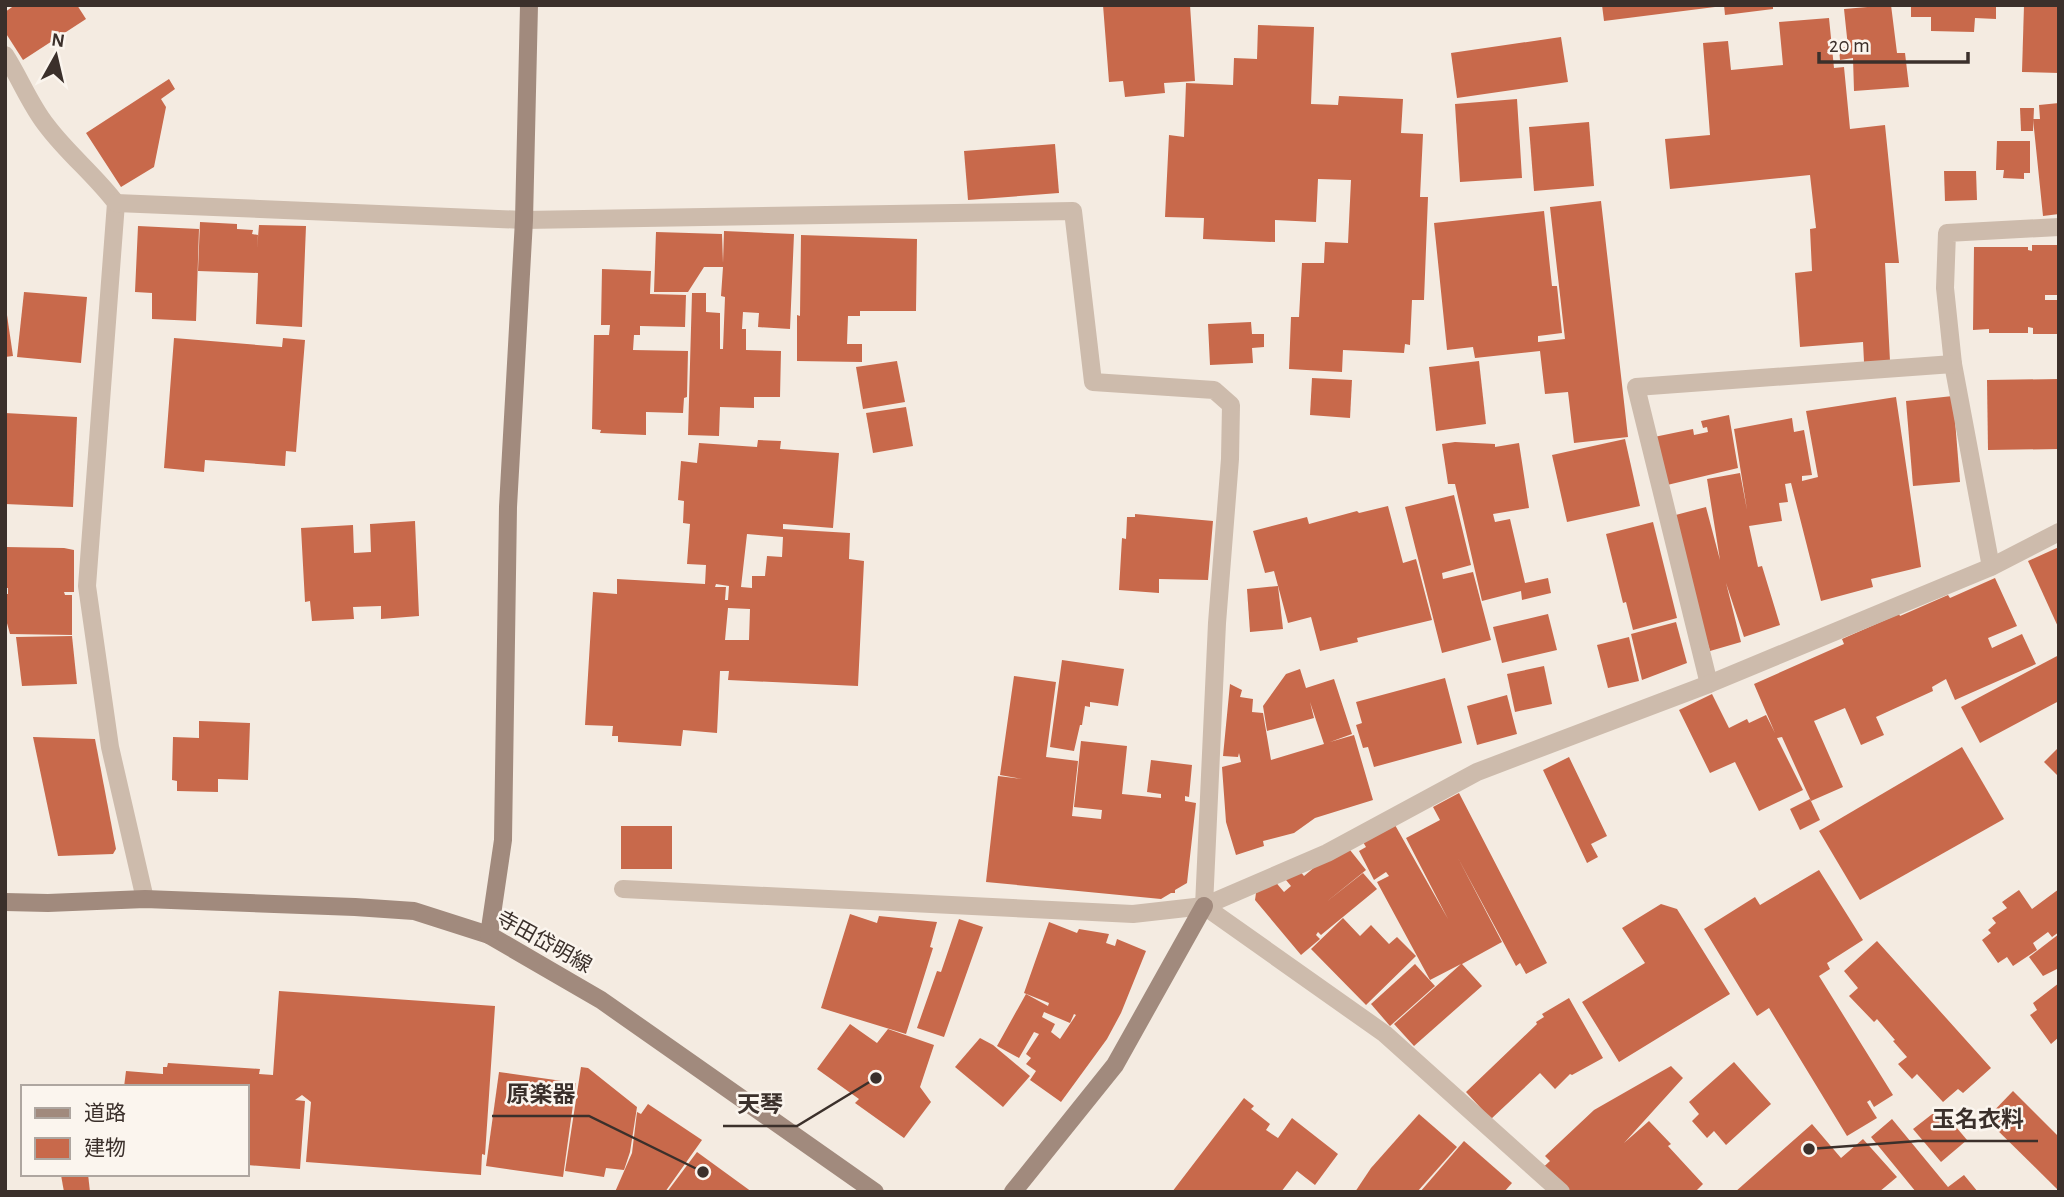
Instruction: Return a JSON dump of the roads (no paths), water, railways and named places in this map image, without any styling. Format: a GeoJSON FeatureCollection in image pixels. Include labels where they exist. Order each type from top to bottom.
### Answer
{"type":"FeatureCollection","features":[{"type":"Feature","properties":{"kind":"street"},"geometry":{"type":"LineString","coordinates":[[489,935],[503,840],[508,507],[524,220],[529,5]]}},
{"type":"Feature","properties":{"kind":"street"},"geometry":{"type":"LineString","coordinates":[[5,55],[44,123],[116,203],[87,586],[110,747],[145,899]]}},
{"type":"Feature","properties":{"kind":"street"},"geometry":{"type":"LineString","coordinates":[[116,203],[524,220],[1073,211],[1093,382],[1214,390],[1231,405],[1203,906],[1115,1065],[1013,1192]]}},
{"type":"Feature","properties":{"kind":"street"},"geometry":{"type":"LineString","coordinates":[[1991,567],[1953,364],[1945,288],[1948,233],[2059,227]]}},
{"type":"Feature","properties":{"kind":"street"},"geometry":{"type":"LineString","coordinates":[[1709,684],[1636,387],[1953,364]]}},
{"type":"Feature","properties":{"kind":"street"},"geometry":{"type":"LineString","coordinates":[[623,888],[1133,914],[1203,906],[1327,853],[1477,772],[1709,684],[1991,567],[2059,532]]}},
{"type":"Feature","properties":{"kind":"street","name":"寺田岱明線"},"geometry":{"type":"LineString","coordinates":[[5,902],[145,899],[414,911],[489,935],[601,1000],[875,1192]]}},
{"type":"Feature","properties":{"kind":"street"},"geometry":{"type":"LineString","coordinates":[[1203,906],[1385,1034],[1561,1192]]}},
{"type":"Feature","properties":{"kind":"place","name":"天琴"},"geometry":{"type":"Point","coordinates":[876,1078]}},
{"type":"Feature","properties":{"kind":"place","name":"玉名衣料"},"geometry":{"type":"Point","coordinates":[1809,1149]}},
{"type":"Feature","properties":{"kind":"place","name":"原楽器"},"geometry":{"type":"Point","coordinates":[703,1172]}}]}
